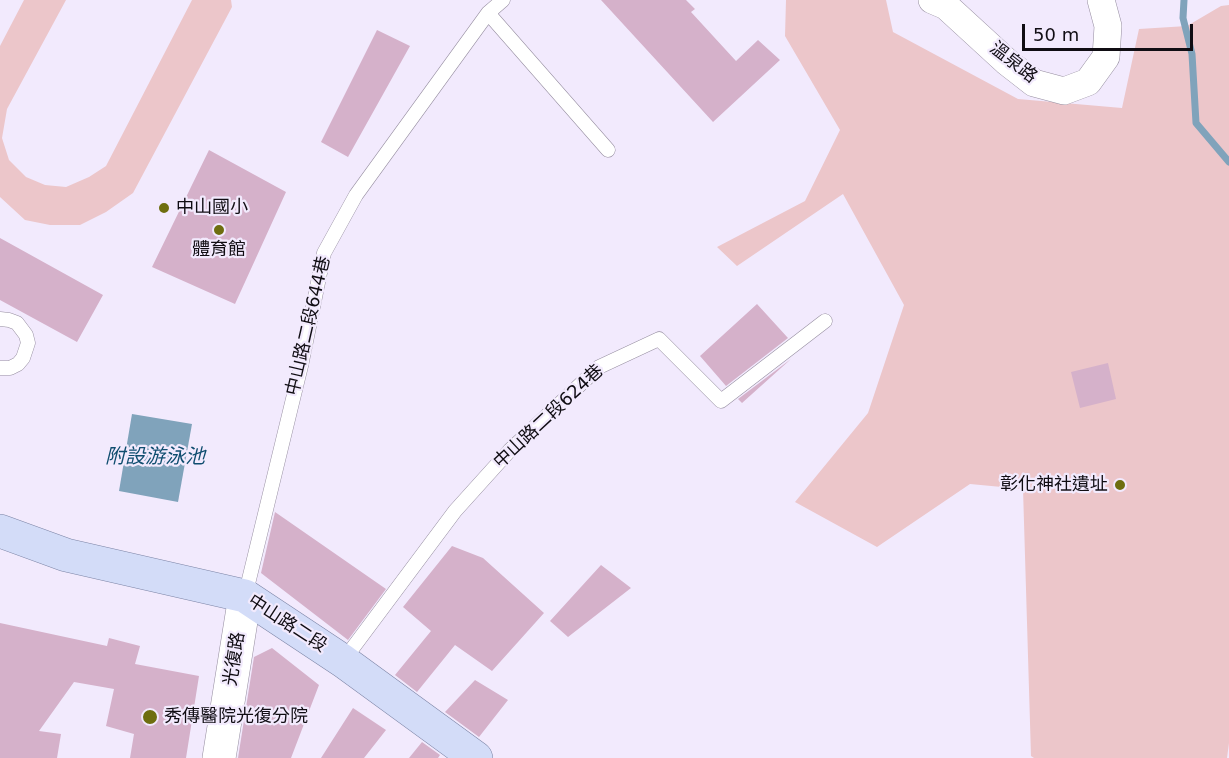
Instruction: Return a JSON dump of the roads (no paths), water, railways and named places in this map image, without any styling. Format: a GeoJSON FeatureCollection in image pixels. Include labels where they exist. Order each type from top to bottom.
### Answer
{"type":"FeatureCollection","features":[{"type":"Feature","properties":{"kind":"main road","name":"中山路二段"},"geometry":{"type":"LineString","coordinates":[[5,535],[66,555],[245,596],[343,661],[476,758]]}},
{"type":"Feature","properties":{"kind":"street","name":"溫泉路"},"geometry":{"type":"LineString","coordinates":[[932,0],[946,6],[1007,62],[1034,83],[1064,92],[1088,82],[1107,57],[1108,26],[1101,0]]}},
{"type":"Feature","properties":{"kind":"street","name":"光復路"},"geometry":{"type":"LineString","coordinates":[[219,758],[245,596]]}},
{"type":"Feature","properties":{"kind":"lane","name":"中山路二段644巷"},"geometry":{"type":"LineString","coordinates":[[245,596],[301,366],[324,253],[356,195],[488,13],[503,0]]}},
{"type":"Feature","properties":{"kind":"lane"},"geometry":{"type":"LineString","coordinates":[[488,13],[608,150]]}},
{"type":"Feature","properties":{"kind":"lane"},"geometry":{"type":"LineString","coordinates":[[0,319],[17,323],[26,335],[28,343],[23,358],[18,364],[10,368],[0,368]]}},
{"type":"Feature","properties":{"kind":"lane","name":"中山路二段624巷"},"geometry":{"type":"LineString","coordinates":[[343,661],[455,511],[510,450],[599,368],[658,339],[720,401],[825,321]]}},
{"type":"Feature","properties":{"kind":"water","name":"附設游泳池"},"geometry":{"type":"Polygon","coordinates":[[[132,414],[192,424],[178,502],[119,491],[132,414]]]}},
{"type":"Feature","properties":{"kind":"waterway"},"geometry":{"type":"LineString","coordinates":[[1184,0],[1183,18],[1192,54],[1196,123],[1229,162]]}},
{"type":"Feature","properties":{"kind":"place","name":"中山國小"},"geometry":{"type":"Point","coordinates":[164,208]}},
{"type":"Feature","properties":{"kind":"place","name":"體育館"},"geometry":{"type":"Point","coordinates":[219,230]}},
{"type":"Feature","properties":{"kind":"place","name":"彰化神社遺址"},"geometry":{"type":"Point","coordinates":[1120,485]}},
{"type":"Feature","properties":{"kind":"place","name":"秀傳醫院光復分院"},"geometry":{"type":"Point","coordinates":[150,717]}}]}
